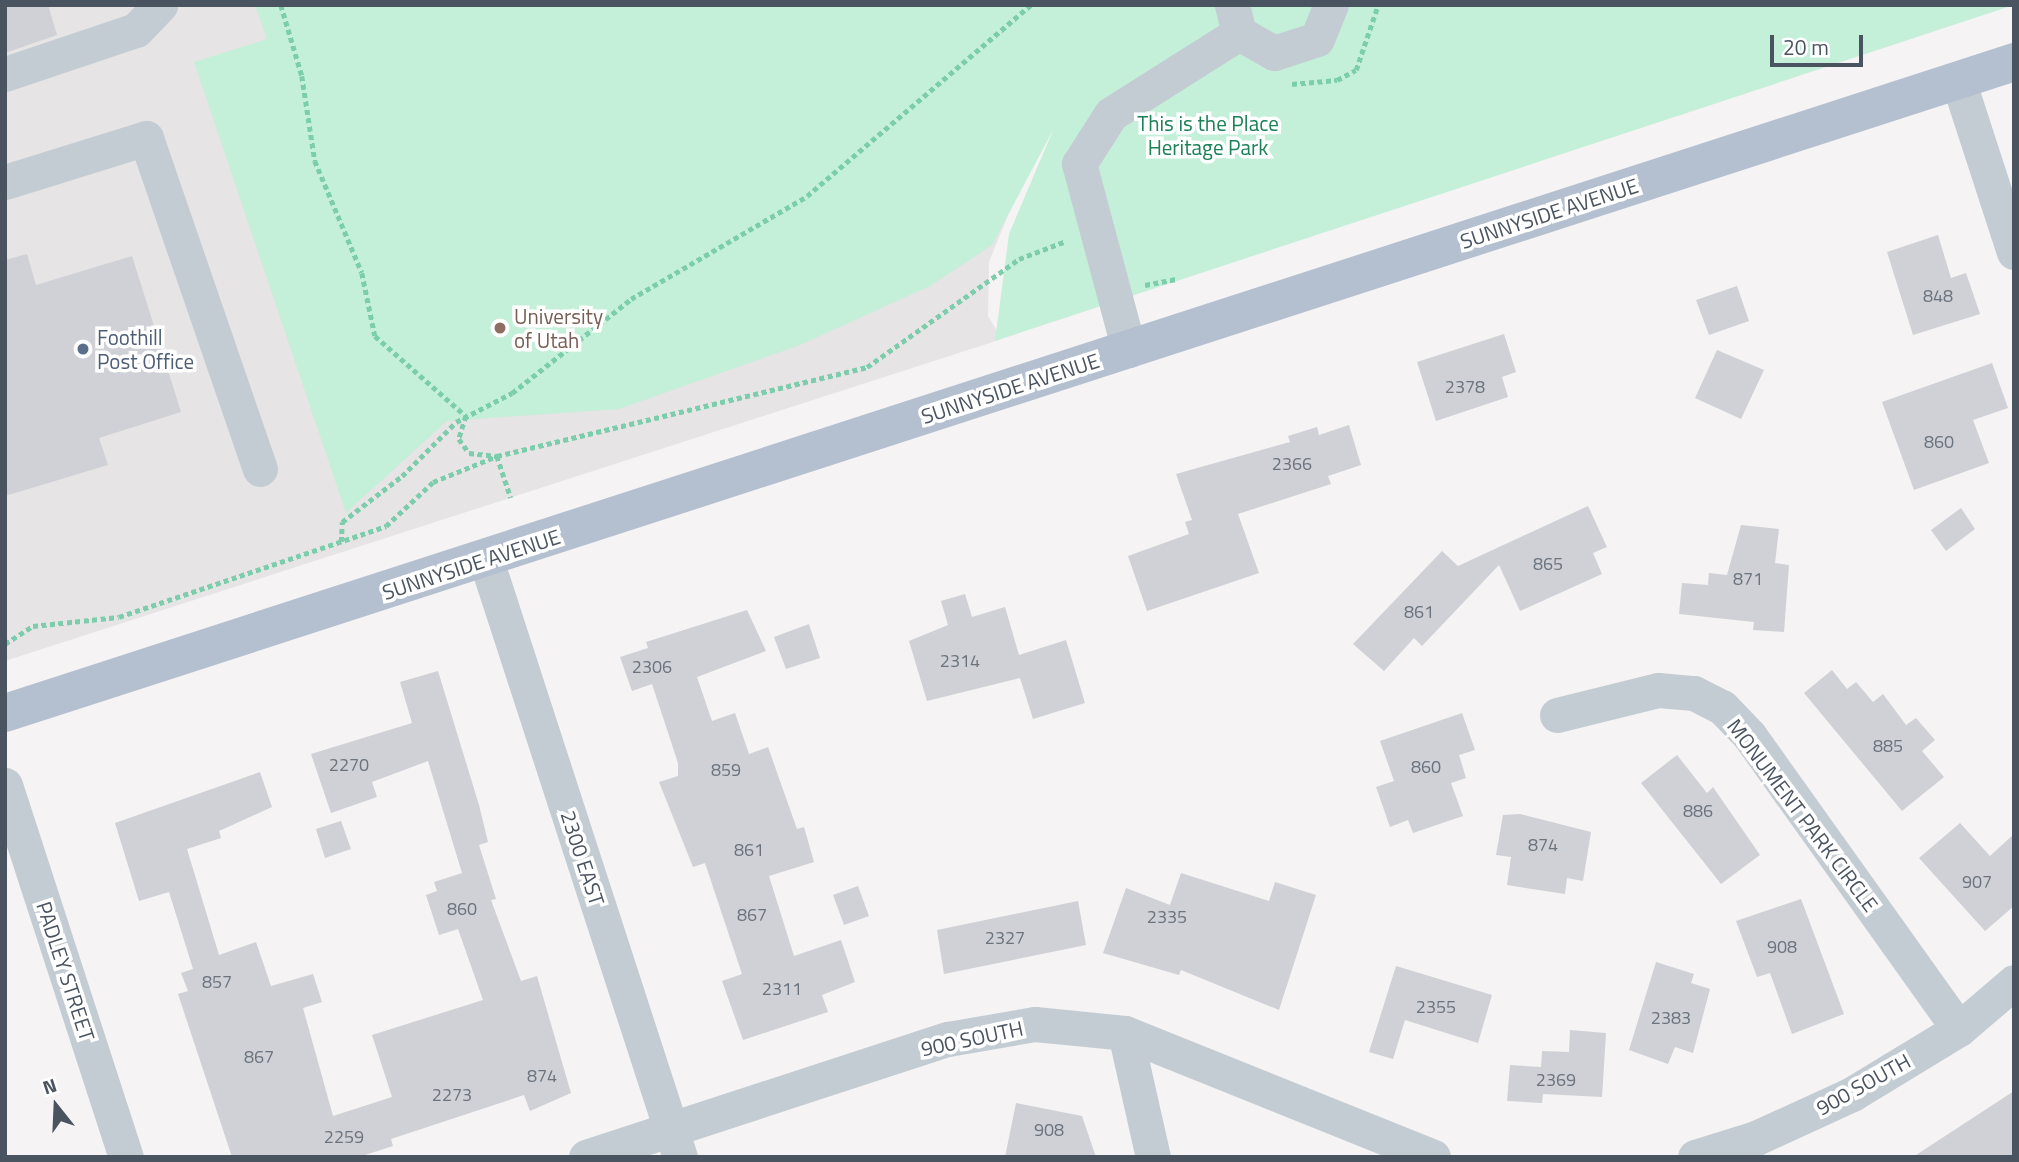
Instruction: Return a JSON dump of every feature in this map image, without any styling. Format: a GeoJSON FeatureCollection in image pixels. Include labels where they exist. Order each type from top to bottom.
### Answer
{"type":"FeatureCollection","features":[{"type":"Feature","properties":{"kind":"main road","name":"SUNNYSIDE AVENUE"},"geometry":{"type":"LineString","coordinates":[[5,713],[2014,62]]}},
{"type":"Feature","properties":{"kind":"street"},"geometry":{"type":"LineString","coordinates":[[5,74],[136,30],[160,5]]}},
{"type":"Feature","properties":{"kind":"street"},"geometry":{"type":"LineString","coordinates":[[1129,350],[1079,164],[1111,114],[1236,19],[1274,53],[1295,50],[1317,39],[1331,5]]}},
{"type":"Feature","properties":{"kind":"street"},"geometry":{"type":"LineString","coordinates":[[1958,80],[2014,252]]}},
{"type":"Feature","properties":{"kind":"street"},"geometry":{"type":"LineString","coordinates":[[5,182],[146,138],[260,469]]}},
{"type":"Feature","properties":{"kind":"street","name":"2300 EAST"},"geometry":{"type":"LineString","coordinates":[[486,559],[676,1143]]}},
{"type":"Feature","properties":{"kind":"street","name":"MONUMENT PARK CIRCLE"},"geometry":{"type":"LineString","coordinates":[[1557,715],[1658,690],[1694,694],[1722,707],[1749,735],[1959,1029]]}},
{"type":"Feature","properties":{"kind":"street","name":"PADLEY STREET"},"geometry":{"type":"LineString","coordinates":[[5,785],[126,1157]]}},
{"type":"Feature","properties":{"kind":"street","name":"900 SOUTH"},"geometry":{"type":"LineString","coordinates":[[1695,1157],[1756,1138],[1853,1094],[1959,1029],[2014,982]]}},
{"type":"Feature","properties":{"kind":"street","name":"900 SOUTH"},"geometry":{"type":"LineString","coordinates":[[586,1157],[676,1143],[948,1039],[1035,1024],[1125,1033],[1433,1157]]}},
{"type":"Feature","properties":{"kind":"street"},"geometry":{"type":"LineString","coordinates":[[1125,1033],[1153,1157]]}},
{"type":"Feature","properties":{"kind":"path"},"geometry":{"type":"LineString","coordinates":[[281,5],[302,76],[314,161],[362,273],[375,336],[466,416]]}},
{"type":"Feature","properties":{"kind":"path"},"geometry":{"type":"LineString","coordinates":[[341,542],[342,522],[466,416],[512,393],[631,299],[807,196],[1031,5]]}},
{"type":"Feature","properties":{"kind":"path"},"geometry":{"type":"LineString","coordinates":[[1283,84],[1337,80],[1356,70],[1378,5]]}},
{"type":"Feature","properties":{"kind":"path"},"geometry":{"type":"LineString","coordinates":[[5,644],[33,626],[119,617],[386,526],[433,482],[497,456],[867,367],[1019,259],[1072,240]]}},
{"type":"Feature","properties":{"kind":"path"},"geometry":{"type":"LineString","coordinates":[[1141,280],[1153,287],[1177,279]]}},
{"type":"Feature","properties":{"kind":"path"},"geometry":{"type":"LineString","coordinates":[[466,416],[458,439],[469,453],[497,456]]}},
{"type":"Feature","properties":{"kind":"path"},"geometry":{"type":"LineString","coordinates":[[497,456],[511,498]]}},
{"type":"Feature","properties":{"kind":"shaded area","name":"University of Utah"},"geometry":{"type":"Polygon","coordinates":[[[5,5],[1124,5],[1032,156],[989,262],[988,316],[1002,339],[5,661],[5,5]]]}},
{"type":"Feature","properties":{"kind":"green space","name":"This is the Place Heritage Park"},"geometry":{"type":"Polygon","coordinates":[[[255,5],[2014,5],[995,341],[1009,234],[1054,128],[992,245],[930,286],[800,345],[619,409],[447,421],[346,513],[194,62],[267,39],[255,5]]]}},
{"type":"Feature","properties":{"kind":"building"},"geometry":{"type":"Polygon","coordinates":[[[5,5],[48,5],[57,35],[5,53],[5,5]]]}},
{"type":"Feature","properties":{"kind":"building"},"geometry":{"type":"Polygon","coordinates":[[[1938,235],[1951,278],[1966,273],[1980,314],[1913,335],[1887,252],[1938,235]]]}},
{"type":"Feature","properties":{"kind":"building","name":"Foothill Post Office"},"geometry":{"type":"Polygon","coordinates":[[[27,254],[36,285],[132,256],[181,412],[99,438],[108,465],[5,496],[5,260],[27,254]]]}},
{"type":"Feature","properties":{"kind":"building"},"geometry":{"type":"Polygon","coordinates":[[[1737,286],[1749,321],[1709,335],[1696,300],[1737,286]]]}},
{"type":"Feature","properties":{"kind":"building"},"geometry":{"type":"Polygon","coordinates":[[[1504,334],[1516,372],[1502,377],[1508,397],[1436,421],[1417,362],[1504,334]]]}},
{"type":"Feature","properties":{"kind":"building"},"geometry":{"type":"Polygon","coordinates":[[[1717,350],[1764,370],[1741,419],[1695,398],[1717,350]]]}},
{"type":"Feature","properties":{"kind":"building"},"geometry":{"type":"Polygon","coordinates":[[[1992,363],[2008,408],[1973,420],[1989,463],[1914,490],[1882,402],[1992,363]]]}},
{"type":"Feature","properties":{"kind":"building"},"geometry":{"type":"Polygon","coordinates":[[[1349,425],[1361,465],[1328,476],[1331,484],[1238,514],[1259,573],[1147,611],[1128,556],[1189,534],[1185,522],[1192,520],[1176,474],[1290,442],[1288,436],[1317,427],[1319,435],[1349,425]]]}},
{"type":"Feature","properties":{"kind":"building"},"geometry":{"type":"Polygon","coordinates":[[[1588,506],[1607,547],[1593,553],[1602,574],[1520,611],[1499,565],[1422,646],[1414,638],[1384,671],[1353,644],[1442,551],[1458,566],[1588,506]]]}},
{"type":"Feature","properties":{"kind":"building"},"geometry":{"type":"Polygon","coordinates":[[[1961,508],[1975,529],[1946,551],[1931,530],[1961,508]]]}},
{"type":"Feature","properties":{"kind":"building"},"geometry":{"type":"Polygon","coordinates":[[[1741,525],[1779,529],[1775,563],[1789,565],[1784,632],[1753,630],[1754,622],[1679,614],[1682,583],[1708,585],[1709,573],[1727,575],[1741,525]]]}},
{"type":"Feature","properties":{"kind":"building"},"geometry":{"type":"Polygon","coordinates":[[[965,594],[972,617],[1005,607],[1019,655],[1066,640],[1085,703],[1033,719],[1020,678],[927,701],[909,641],[948,625],[941,601],[965,594]]]}},
{"type":"Feature","properties":{"kind":"building"},"geometry":{"type":"Polygon","coordinates":[[[747,610],[766,651],[697,677],[712,721],[735,713],[749,754],[768,747],[797,829],[804,827],[814,862],[769,876],[794,956],[841,940],[855,982],[822,995],[828,1012],[743,1040],[722,981],[742,974],[705,863],[693,867],[659,782],[678,776],[678,763],[652,684],[632,691],[620,657],[648,648],[646,642],[747,610]]]}},
{"type":"Feature","properties":{"kind":"building"},"geometry":{"type":"Polygon","coordinates":[[[809,624],[820,658],[786,669],[774,637],[809,624]]]}},
{"type":"Feature","properties":{"kind":"building"},"geometry":{"type":"Polygon","coordinates":[[[1832,670],[1847,689],[1856,682],[1873,702],[1883,694],[1906,725],[1916,718],[1935,740],[1922,751],[1944,777],[1902,811],[1804,693],[1832,670]]]}},
{"type":"Feature","properties":{"kind":"building"},"geometry":{"type":"Polygon","coordinates":[[[438,671],[488,842],[479,845],[496,899],[491,900],[521,981],[537,976],[571,1093],[530,1111],[524,1095],[391,1139],[393,1146],[359,1157],[232,1157],[178,994],[188,991],[181,973],[193,969],[169,892],[139,901],[115,823],[260,772],[272,807],[219,831],[221,838],[187,849],[219,955],[256,942],[271,986],[313,974],[322,1002],[303,1008],[333,1116],[392,1097],[372,1035],[483,1000],[458,929],[439,935],[426,895],[437,891],[434,882],[462,873],[428,761],[372,782],[377,797],[331,813],[311,754],[412,723],[400,682],[438,671]]]}},
{"type":"Feature","properties":{"kind":"building"},"geometry":{"type":"Polygon","coordinates":[[[1462,713],[1475,750],[1459,755],[1466,778],[1451,783],[1463,816],[1413,833],[1408,820],[1390,827],[1376,787],[1394,781],[1380,741],[1462,713]]]}},
{"type":"Feature","properties":{"kind":"building"},"geometry":{"type":"Polygon","coordinates":[[[1677,755],[1707,793],[1713,787],[1760,855],[1721,884],[1641,783],[1677,755]]]}},
{"type":"Feature","properties":{"kind":"building"},"geometry":{"type":"Polygon","coordinates":[[[1520,814],[1591,832],[1583,881],[1567,878],[1565,894],[1507,885],[1511,857],[1496,855],[1503,815],[1520,814]]]}},
{"type":"Feature","properties":{"kind":"building"},"geometry":{"type":"Polygon","coordinates":[[[341,821],[351,849],[325,858],[316,829],[341,821]]]}},
{"type":"Feature","properties":{"kind":"building"},"geometry":{"type":"Polygon","coordinates":[[[1960,823],[1990,856],[2014,834],[2014,906],[1985,931],[1919,858],[1960,823]]]}},
{"type":"Feature","properties":{"kind":"building"},"geometry":{"type":"Polygon","coordinates":[[[1181,873],[1269,901],[1275,882],[1316,895],[1279,1010],[1181,970],[1179,975],[1103,953],[1126,888],[1170,905],[1181,873]]]}},
{"type":"Feature","properties":{"kind":"building"},"geometry":{"type":"Polygon","coordinates":[[[858,886],[869,916],[844,925],[833,895],[858,886]]]}},
{"type":"Feature","properties":{"kind":"building"},"geometry":{"type":"Polygon","coordinates":[[[1801,899],[1844,1014],[1792,1034],[1770,973],[1757,977],[1736,921],[1801,899]]]}},
{"type":"Feature","properties":{"kind":"building"},"geometry":{"type":"Polygon","coordinates":[[[1078,901],[1086,945],[944,974],[937,930],[1078,901]]]}},
{"type":"Feature","properties":{"kind":"building"},"geometry":{"type":"Polygon","coordinates":[[[1656,962],[1694,974],[1691,983],[1710,989],[1693,1053],[1675,1047],[1668,1064],[1629,1050],[1656,962]]]}},
{"type":"Feature","properties":{"kind":"building"},"geometry":{"type":"Polygon","coordinates":[[[1396,966],[1492,995],[1478,1043],[1405,1020],[1393,1059],[1369,1052],[1396,966]]]}},
{"type":"Feature","properties":{"kind":"building"},"geometry":{"type":"Polygon","coordinates":[[[1570,1030],[1606,1033],[1602,1097],[1543,1094],[1542,1103],[1507,1101],[1510,1065],[1541,1067],[1542,1051],[1569,1052],[1570,1030]]]}},
{"type":"Feature","properties":{"kind":"building"},"geometry":{"type":"Polygon","coordinates":[[[2014,1091],[2014,1157],[1913,1157],[2014,1091]]]}},
{"type":"Feature","properties":{"kind":"building"},"geometry":{"type":"Polygon","coordinates":[[[1016,1103],[1082,1116],[1096,1157],[1005,1157],[1016,1103]]]}},
{"type":"Feature","properties":{"kind":"place","name":"University of Utah"},"geometry":{"type":"Point","coordinates":[500,328]}},
{"type":"Feature","properties":{"kind":"place","name":"Foothill Post Office"},"geometry":{"type":"Point","coordinates":[83,349]}}]}
